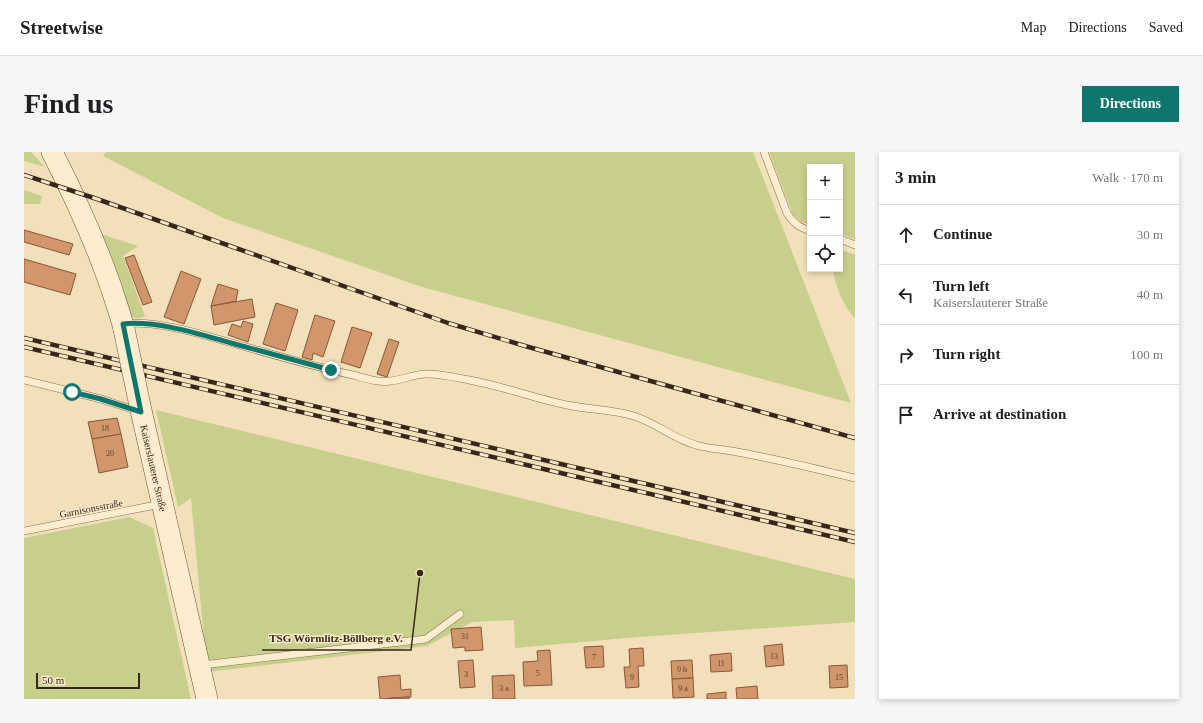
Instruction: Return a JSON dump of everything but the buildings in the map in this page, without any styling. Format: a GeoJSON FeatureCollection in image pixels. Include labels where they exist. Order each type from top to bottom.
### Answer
{"type":"FeatureCollection","features":[{"type":"Feature","properties":{"kind":"street","name":"Kaiserslauterer Straße"},"geometry":{"type":"LineString","coordinates":[[52,152],[75,197],[98,252],[123,326],[207,699]]}},
{"type":"Feature","properties":{"kind":"lane"},"geometry":{"type":"LineString","coordinates":[[764,152],[787,213],[792,221],[807,230]]}},
{"type":"Feature","properties":{"kind":"lane"},"geometry":{"type":"LineString","coordinates":[[843,240],[855,246]]}},
{"type":"Feature","properties":{"kind":"lane"},"geometry":{"type":"LineString","coordinates":[[123,326],[133,323],[176,329],[373,380],[388,382],[423,374],[470,380],[560,404],[574,407],[615,411],[636,416],[652,423],[681,440],[697,445],[855,478]]}},
{"type":"Feature","properties":{"kind":"lane"},"geometry":{"type":"LineString","coordinates":[[24,380],[141,409]]}},
{"type":"Feature","properties":{"kind":"lane","name":"Garnisonsstraße"},"geometry":{"type":"LineString","coordinates":[[24,531],[162,504]]}},
{"type":"Feature","properties":{"kind":"lane"},"geometry":{"type":"LineString","coordinates":[[200,665],[426,639],[460,614]]}},
{"type":"Feature","properties":{"kind":"green space"},"geometry":{"type":"Polygon","coordinates":[[[24,152],[31,152],[45,167],[24,161],[24,152]]]}},
{"type":"Feature","properties":{"kind":"green space"},"geometry":{"type":"Polygon","coordinates":[[[106,152],[753,152],[851,403],[422,287],[223,218],[103,156],[106,152]]]}},
{"type":"Feature","properties":{"kind":"green space"},"geometry":{"type":"Polygon","coordinates":[[[769,152],[855,152],[855,240],[843,234],[843,164],[807,164],[807,224],[793,215],[769,152]]]}},
{"type":"Feature","properties":{"kind":"green space"},"geometry":{"type":"Polygon","coordinates":[[[24,190],[42,196],[40,204],[24,204],[24,190]]]}},
{"type":"Feature","properties":{"kind":"green space"},"geometry":{"type":"Polygon","coordinates":[[[101,234],[138,246],[123,256],[145,316],[135,318],[131,316],[112,258],[101,234]]]}},
{"type":"Feature","properties":{"kind":"green space"},"geometry":{"type":"Polygon","coordinates":[[[843,250],[855,254],[855,319],[841,296],[833,272],[843,272],[843,250]]]}},
{"type":"Feature","properties":{"kind":"green space"},"geometry":{"type":"Polygon","coordinates":[[[156,410],[855,579],[855,622],[638,637],[515,648],[514,620],[472,622],[427,646],[207,672],[191,498],[178,507],[156,410]]]}},
{"type":"Feature","properties":{"kind":"green space"},"geometry":{"type":"Polygon","coordinates":[[[129,517],[153,528],[191,699],[24,699],[24,538],[129,517]]]}},
{"type":"Feature","properties":{"kind":"railway"},"geometry":{"type":"LineString","coordinates":[[24,175],[97,199],[448,323],[855,438]]}},
{"type":"Feature","properties":{"kind":"railway"},"geometry":{"type":"LineString","coordinates":[[24,338],[855,533]]}},
{"type":"Feature","properties":{"kind":"railway"},"geometry":{"type":"LineString","coordinates":[[24,347],[855,542]]}},
{"type":"Feature","properties":{"kind":"place","name":"TSG Wörmlitz-Böllberg e.V."},"geometry":{"type":"Point","coordinates":[420,573]}},
{"type":"Feature","properties":{"kind":"route"},"geometry":{"type":"LineString","coordinates":[[72,392],[101,399],[141,412],[123,324],[133,323],[176,329],[202,335],[331,370]]}}]}
